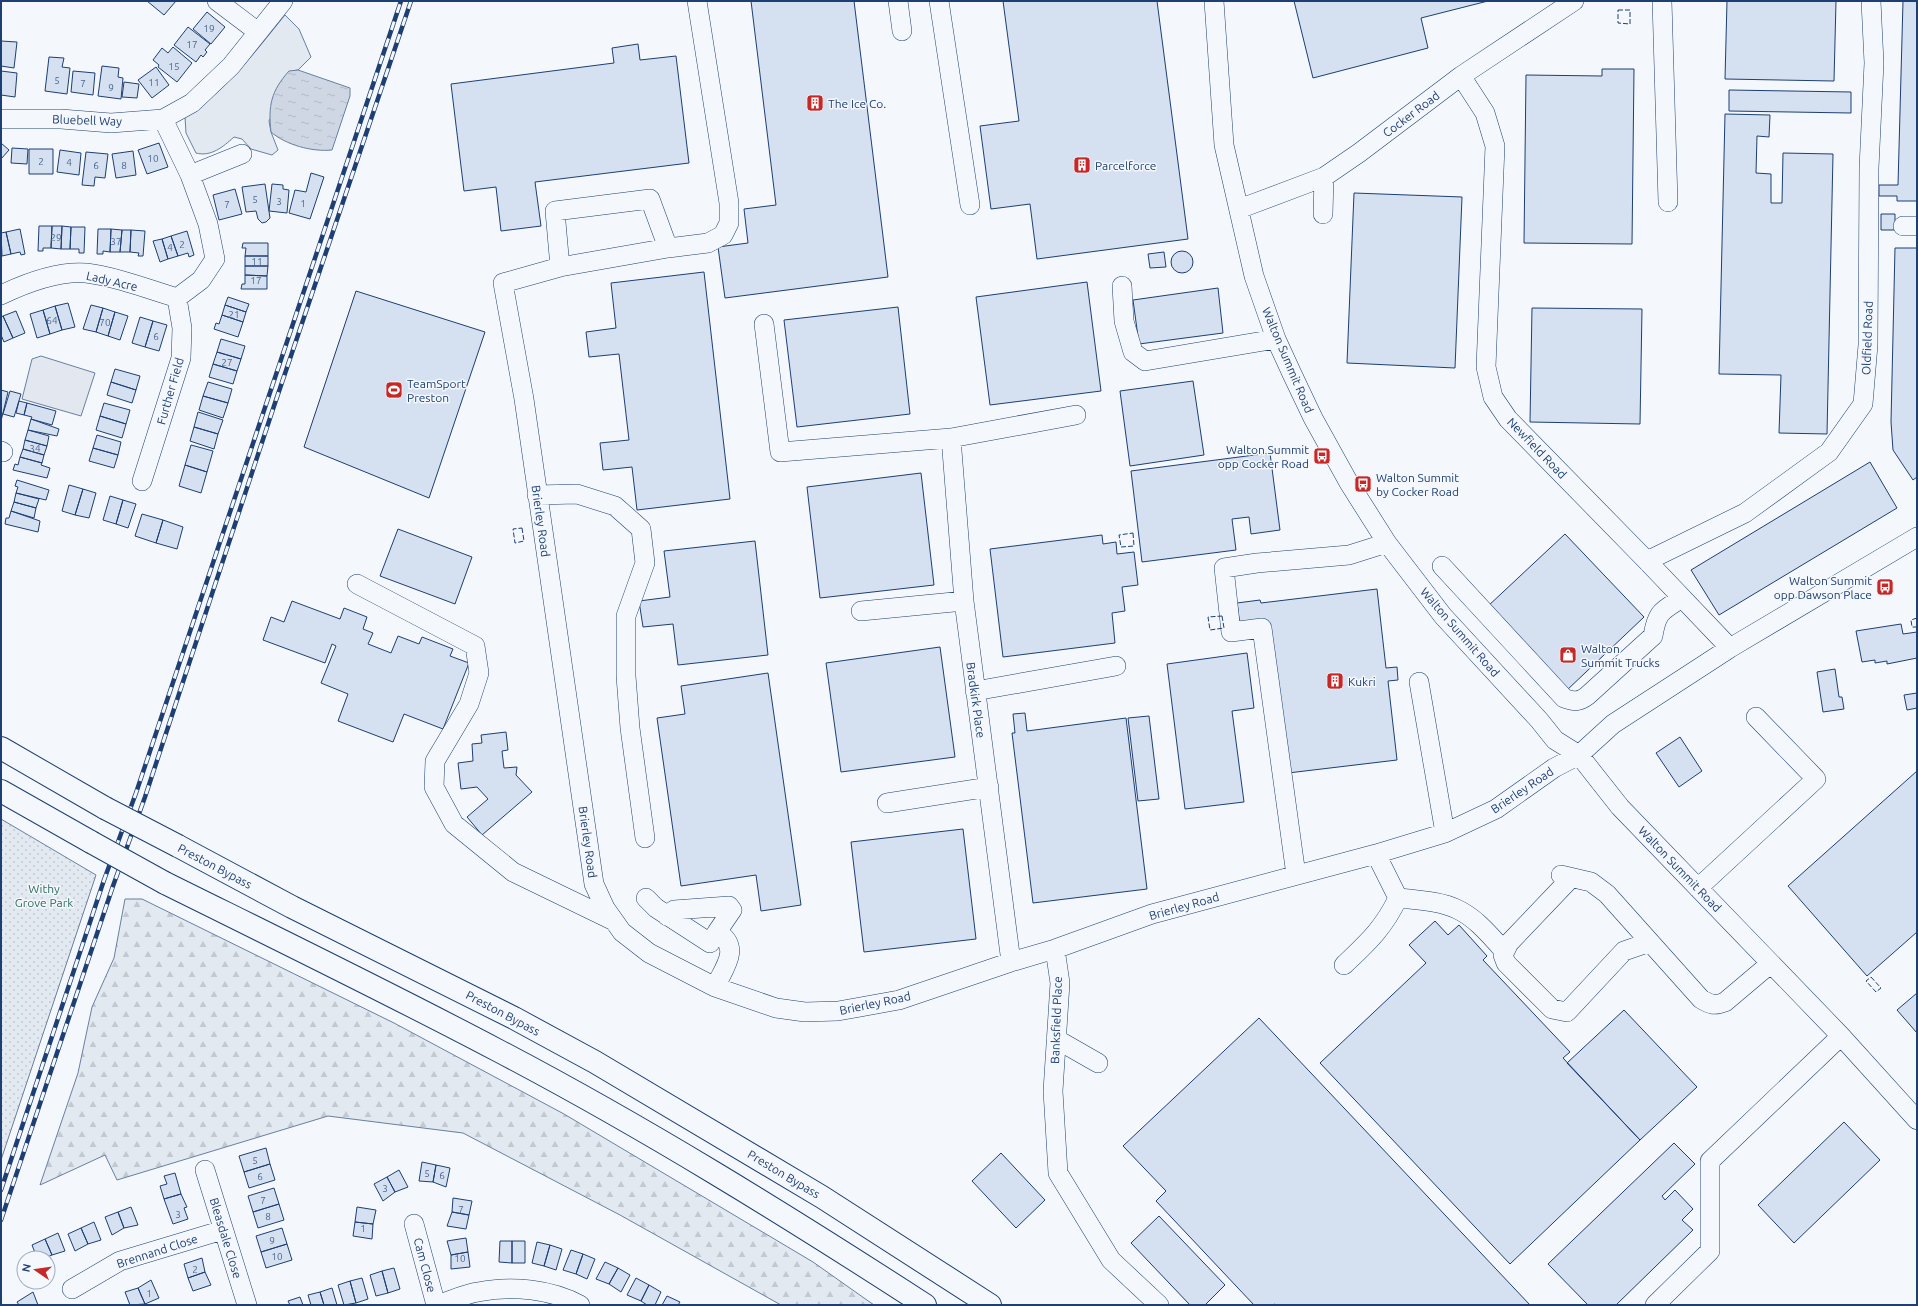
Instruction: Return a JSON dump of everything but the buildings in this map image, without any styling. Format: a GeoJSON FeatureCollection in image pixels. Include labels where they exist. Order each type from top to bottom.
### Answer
{"type":"FeatureCollection","features":[{"type":"Feature","properties":{"kind":"highway","name":"Preston Bypass"},"geometry":{"type":"LineString","coordinates":[[1,748],[105,808],[292,907],[514,1018],[595,1062],[822,1197],[990,1305]]}},
{"type":"Feature","properties":{"kind":"highway"},"geometry":{"type":"LineString","coordinates":[[1,791],[165,883],[498,1050],[683,1154],[925,1305]]}},
{"type":"Feature","properties":{"kind":"street"},"geometry":{"type":"LineString","coordinates":[[217,1],[258,32]]}},
{"type":"Feature","properties":{"kind":"street","name":"Bluebell Way"},"geometry":{"type":"LineString","coordinates":[[1,119],[61,119],[111,123],[163,119],[192,103],[231,66],[283,1]]}},
{"type":"Feature","properties":{"kind":"street","name":"Brierley Road"},"geometry":{"type":"LineString","coordinates":[[697,1],[729,203],[730,223],[723,235],[708,243],[668,248],[560,266],[503,283],[524,398],[594,884],[605,908],[622,932],[649,953],[715,987],[776,1008],[805,1012],[838,1011],[899,1000],[1011,962],[1055,949],[1152,914],[1376,854],[1445,833],[1496,809],[1554,768],[1579,755],[1613,724],[1730,648],[1917,537]]}},
{"type":"Feature","properties":{"kind":"street"},"geometry":{"type":"LineString","coordinates":[[898,1],[902,31]]}},
{"type":"Feature","properties":{"kind":"street"},"geometry":{"type":"LineString","coordinates":[[939,1],[970,205]]}},
{"type":"Feature","properties":{"kind":"street","name":"Walton Summit Road"},"geometry":{"type":"LineString","coordinates":[[1214,1],[1224,145],[1254,276],[1276,338],[1313,418],[1349,483],[1387,543],[1443,616],[1539,720],[1555,740],[1579,755],[1620,808],[1841,1036],[1917,1120]]}},
{"type":"Feature","properties":{"kind":"street","name":"Cocker Road"},"geometry":{"type":"LineString","coordinates":[[1239,209],[1324,177],[1359,153],[1461,76],[1574,1]]}},
{"type":"Feature","properties":{"kind":"street"},"geometry":{"type":"LineString","coordinates":[[1662,1],[1668,202]]}},
{"type":"Feature","properties":{"kind":"street","name":"Oldfield Road"},"geometry":{"type":"LineString","coordinates":[[1647,561],[1745,513],[1829,452],[1863,404],[1868,345],[1869,168],[1874,63],[1871,1]]}},
{"type":"Feature","properties":{"kind":"street","name":"Newfield Road"},"geometry":{"type":"LineString","coordinates":[[1461,76],[1485,112],[1495,146],[1486,367],[1493,397],[1508,420],[1647,561],[1730,648]]}},
{"type":"Feature","properties":{"kind":"street"},"geometry":{"type":"LineString","coordinates":[[163,119],[190,174],[208,224],[215,259],[201,280],[177,298]]}},
{"type":"Feature","properties":{"kind":"street"},"geometry":{"type":"LineString","coordinates":[[190,174],[242,154]]}},
{"type":"Feature","properties":{"kind":"street"},"geometry":{"type":"LineString","coordinates":[[1323,214],[1324,177]]}},
{"type":"Feature","properties":{"kind":"street"},"geometry":{"type":"LineString","coordinates":[[560,266],[555,211],[650,199],[668,248]]}},
{"type":"Feature","properties":{"kind":"street","name":"Lady Acre"},"geometry":{"type":"LineString","coordinates":[[1,295],[18,286],[57,275],[85,273],[106,277],[177,298]]}},
{"type":"Feature","properties":{"kind":"street"},"geometry":{"type":"LineString","coordinates":[[1122,286],[1124,321],[1133,352],[1145,361],[1276,338]]}},
{"type":"Feature","properties":{"kind":"street","name":"Further Field"},"geometry":{"type":"LineString","coordinates":[[142,481],[181,358],[182,328],[177,298]]}},
{"type":"Feature","properties":{"kind":"street"},"geometry":{"type":"LineString","coordinates":[[764,324],[780,452],[951,438],[1076,415]]}},
{"type":"Feature","properties":{"kind":"street","name":"Bradkirk Place"},"geometry":{"type":"LineString","coordinates":[[951,438],[964,601],[1011,962]]}},
{"type":"Feature","properties":{"kind":"street"},"geometry":{"type":"LineString","coordinates":[[537,495],[577,494],[615,506],[641,529],[645,563],[626,616],[626,676],[630,728],[645,838]]}},
{"type":"Feature","properties":{"kind":"street"},"geometry":{"type":"LineString","coordinates":[[1296,875],[1262,628],[1231,632],[1224,568],[1257,563],[1350,555],[1387,543]]}},
{"type":"Feature","properties":{"kind":"street"},"geometry":{"type":"LineString","coordinates":[[1442,566],[1564,698],[1573,702],[1581,700],[1587,696],[1653,636],[1655,622],[1659,613],[1682,598]]}},
{"type":"Feature","properties":{"kind":"street"},"geometry":{"type":"LineString","coordinates":[[357,584],[475,646],[480,673],[469,704],[435,761],[434,787],[454,824],[513,872],[614,921]]}},
{"type":"Feature","properties":{"kind":"street"},"geometry":{"type":"LineString","coordinates":[[861,611],[964,601]]}},
{"type":"Feature","properties":{"kind":"street"},"geometry":{"type":"LineString","coordinates":[[975,691],[1116,666]]}},
{"type":"Feature","properties":{"kind":"street"},"geometry":{"type":"LineString","coordinates":[[1419,682],[1445,833]]}},
{"type":"Feature","properties":{"kind":"street"},"geometry":{"type":"LineString","coordinates":[[1698,888],[1734,857],[1816,779],[1756,717]]}},
{"type":"Feature","properties":{"kind":"street"},"geometry":{"type":"LineString","coordinates":[[887,803],[989,788]]}},
{"type":"Feature","properties":{"kind":"street"},"geometry":{"type":"LineString","coordinates":[[1376,854],[1398,898]]}},
{"type":"Feature","properties":{"kind":"street"},"geometry":{"type":"LineString","coordinates":[[1650,942],[1624,951],[1566,1012],[1552,1009],[1506,963],[1504,959],[1504,951],[1509,943],[1566,876],[1590,882],[1607,894],[1650,942],[1701,999],[1710,1005],[1716,1006],[1725,1002],[1770,964]]}},
{"type":"Feature","properties":{"kind":"street"},"geometry":{"type":"LineString","coordinates":[[646,898],[667,916],[710,943],[732,910],[729,906],[674,910],[667,916]]}},
{"type":"Feature","properties":{"kind":"street"},"geometry":{"type":"LineString","coordinates":[[1398,898],[1432,901],[1457,909],[1480,924],[1504,951]]}},
{"type":"Feature","properties":{"kind":"street"},"geometry":{"type":"LineString","coordinates":[[1344,965],[1379,931],[1398,898]]}},
{"type":"Feature","properties":{"kind":"street"},"geometry":{"type":"LineString","coordinates":[[715,987],[729,959],[730,946],[727,940],[717,932]]}},
{"type":"Feature","properties":{"kind":"street","name":"Banksfield Place"},"geometry":{"type":"LineString","coordinates":[[1055,949],[1060,983],[1053,1091],[1058,1173],[1111,1260],[1159,1305]]}},
{"type":"Feature","properties":{"kind":"street"},"geometry":{"type":"LineString","coordinates":[[1655,1305],[1710,1251],[1710,1161],[1841,1036]]}},
{"type":"Feature","properties":{"kind":"street"},"geometry":{"type":"LineString","coordinates":[[1056,1039],[1098,1063]]}},
{"type":"Feature","properties":{"kind":"street","name":"Bleasdale Close"},"geometry":{"type":"LineString","coordinates":[[205,1170],[246,1305]]}},
{"type":"Feature","properties":{"kind":"street","name":"Cam Close"},"geometry":{"type":"LineString","coordinates":[[414,1224],[436,1305]]}},
{"type":"Feature","properties":{"kind":"street","name":"Brennand Close"},"geometry":{"type":"LineString","coordinates":[[72,1289],[120,1261],[223,1230]]}},
{"type":"Feature","properties":{"kind":"street"},"geometry":{"type":"LineString","coordinates":[[436,1305],[478,1292],[516,1288],[565,1297],[580,1305]]}},
{"type":"Feature","properties":{"kind":"green space"},"geometry":{"type":"Polygon","coordinates":[[[285,15],[299,29],[311,57],[298,70],[292,71],[269,121],[271,132],[278,150],[272,155],[251,149],[242,139],[234,137],[221,148],[212,152],[207,154],[196,153],[186,133],[185,117],[227,83],[251,57],[285,15]]]}},
{"type":"Feature","properties":{"kind":"green space","name":"Withy Grove Park"},"geometry":{"type":"Polygon","coordinates":[[[1,819],[96,875],[1,1160],[1,819]]]}},
{"type":"Feature","properties":{"kind":"green space"},"geometry":{"type":"Polygon","coordinates":[[[125,899],[142,899],[394,1023],[564,1114],[813,1262],[874,1305],[781,1305],[620,1215],[463,1133],[328,1116],[117,1180],[105,1155],[40,1185],[78,1073],[92,1007],[114,958],[125,899]]]}},
{"type":"Feature","properties":{"kind":"shaded area"},"geometry":{"type":"Polygon","coordinates":[[[41,356],[95,373],[81,416],[22,399],[32,359],[41,356]]]}},
{"type":"Feature","properties":{"kind":"water"},"geometry":{"type":"Polygon","coordinates":[[[298,70],[350,88],[350,96],[332,150],[316,150],[300,147],[284,141],[271,132],[270,114],[272,99],[278,85],[289,71],[298,70]]]}},
{"type":"Feature","properties":{"kind":"railway"},"geometry":{"type":"LineString","coordinates":[[1,1190],[104,880],[136,793],[401,1]]}},
{"type":"Feature","properties":{"kind":"railway"},"geometry":{"type":"LineString","coordinates":[[1,1220],[113,886],[145,797],[274,406],[411,1]]}},
{"type":"Feature","properties":{"kind":"fence"},"geometry":{"type":"LineString","coordinates":[[1618,10],[1630,10],[1630,24],[1618,23],[1618,10]]}},
{"type":"Feature","properties":{"kind":"fence"},"geometry":{"type":"LineString","coordinates":[[522,528],[524,541],[515,543],[513,529],[522,528]]}},
{"type":"Feature","properties":{"kind":"fence"},"geometry":{"type":"LineString","coordinates":[[1133,533],[1134,546],[1121,547],[1119,535],[1133,533]]}},
{"type":"Feature","properties":{"kind":"fence"},"geometry":{"type":"LineString","coordinates":[[1222,616],[1224,628],[1210,630],[1208,617],[1222,616]]}},
{"type":"Feature","properties":{"kind":"fence"},"geometry":{"type":"LineString","coordinates":[[1917,618],[1911,620],[1912,627],[1917,627]]}},
{"type":"Feature","properties":{"kind":"fence"},"geometry":{"type":"LineString","coordinates":[[1871,977],[1881,988],[1876,992],[1866,981],[1871,977]]}},
{"type":"Feature","properties":{"kind":"place","name":"The Ice Co."},"geometry":{"type":"Point","coordinates":[815,103]}},
{"type":"Feature","properties":{"kind":"place","name":"Parcelforce"},"geometry":{"type":"Point","coordinates":[1082,165]}},
{"type":"Feature","properties":{"kind":"place","name":"TeamSport Preston"},"geometry":{"type":"Point","coordinates":[394,390]}},
{"type":"Feature","properties":{"kind":"place","name":"Walton Summit opp Cocker Road"},"geometry":{"type":"Point","coordinates":[1322,456]}},
{"type":"Feature","properties":{"kind":"place","name":"Walton Summit by Cocker Road"},"geometry":{"type":"Point","coordinates":[1363,484]}},
{"type":"Feature","properties":{"kind":"place","name":"Walton Summit opp Dawson Place"},"geometry":{"type":"Point","coordinates":[1885,587]}},
{"type":"Feature","properties":{"kind":"place","name":"Walton Summit Trucks"},"geometry":{"type":"Point","coordinates":[1568,655]}},
{"type":"Feature","properties":{"kind":"place","name":"Kukri"},"geometry":{"type":"Point","coordinates":[1335,681]}}]}
